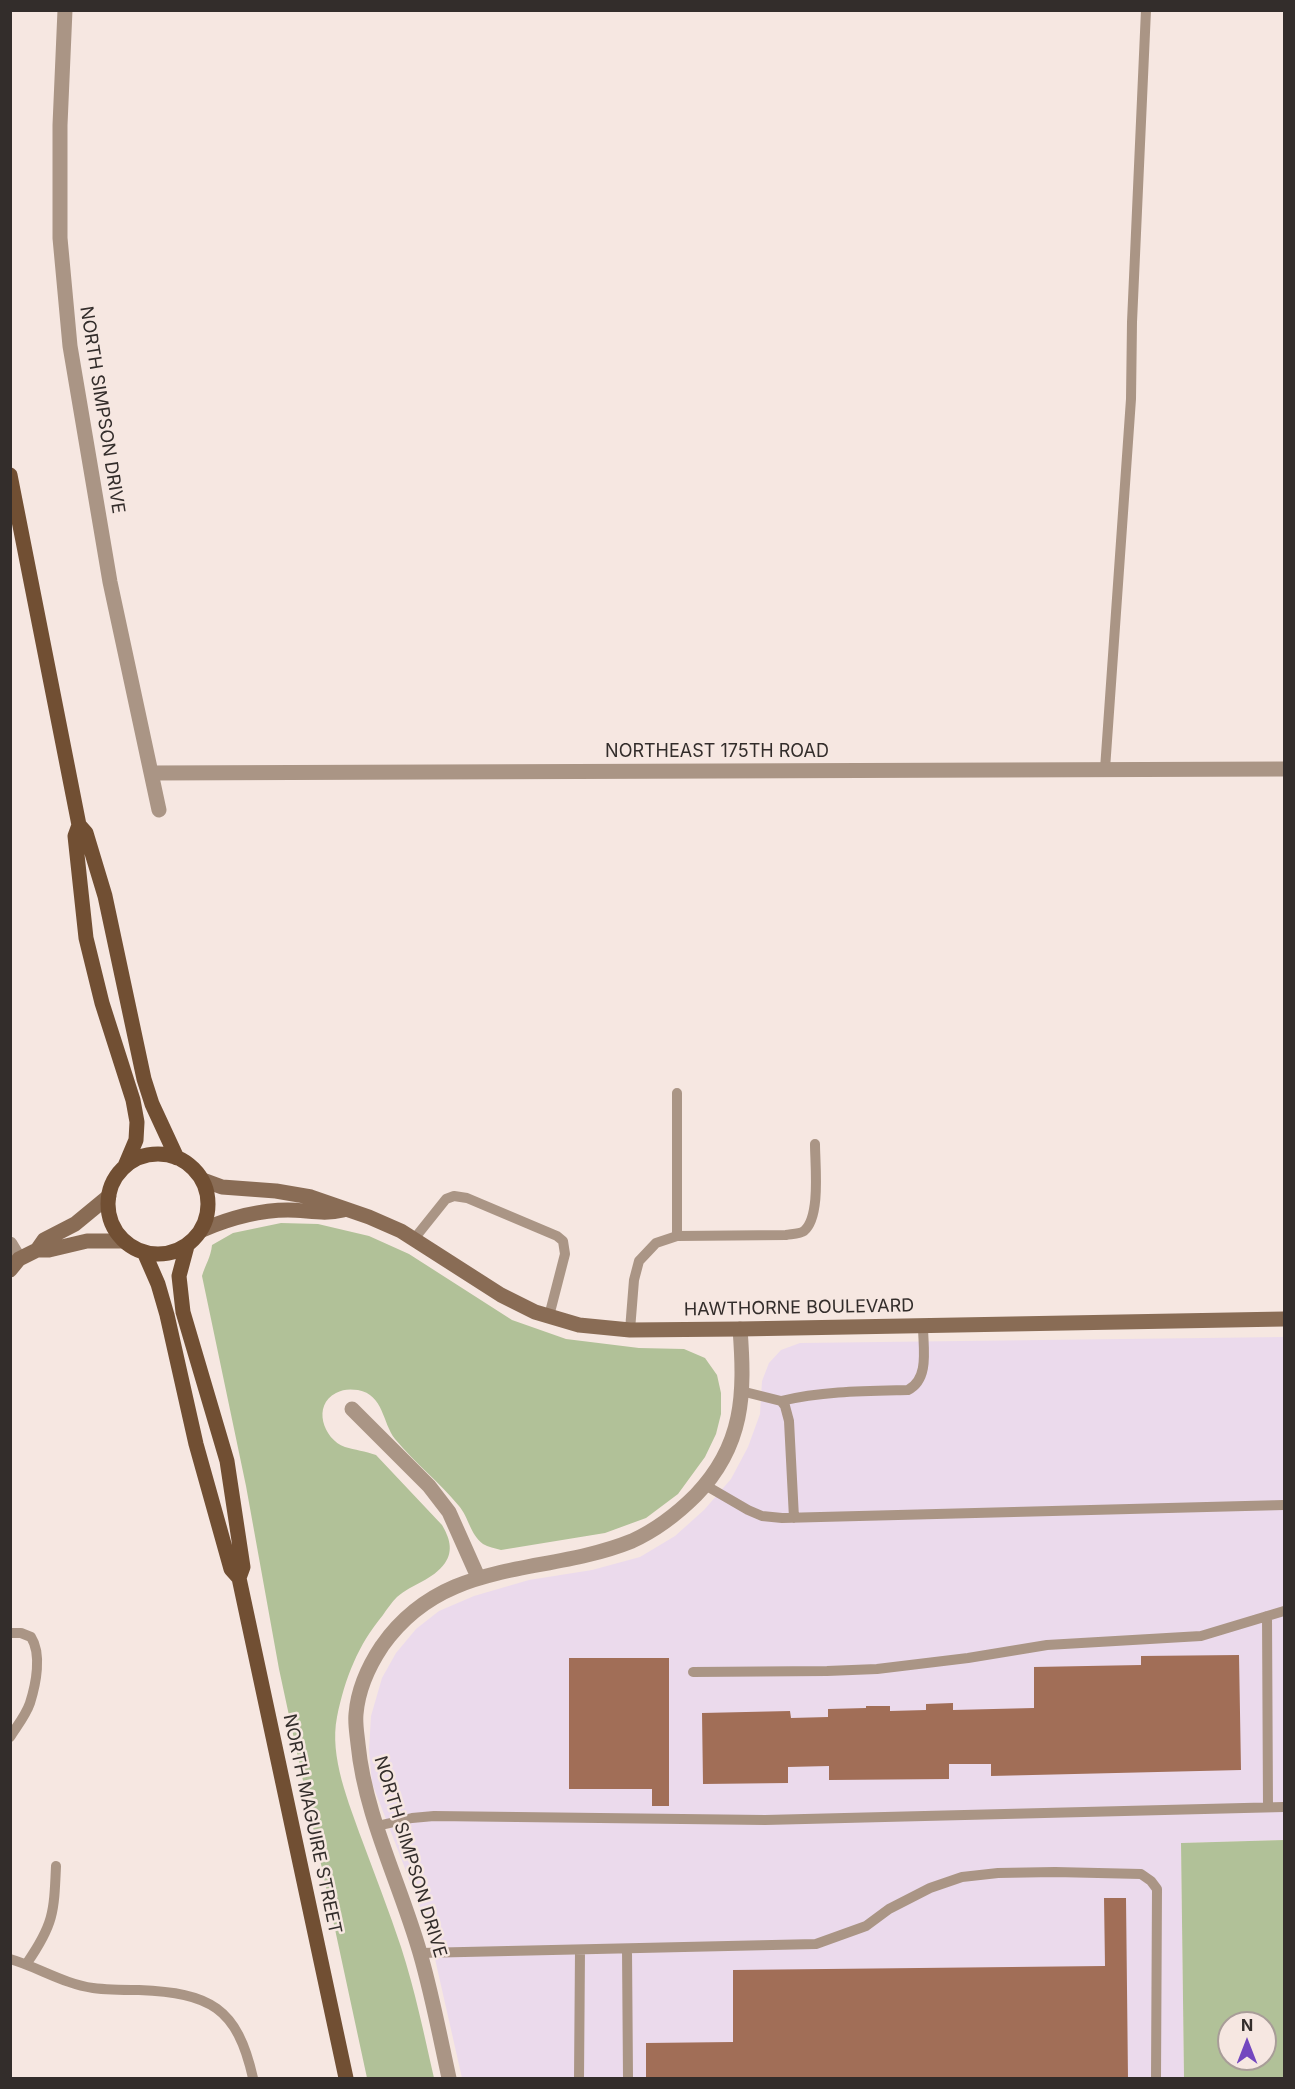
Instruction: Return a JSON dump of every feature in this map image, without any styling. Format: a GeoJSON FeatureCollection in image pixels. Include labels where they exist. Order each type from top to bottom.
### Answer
{"type":"FeatureCollection","features":[{"type":"Feature","properties":{"kind":"main road"},"geometry":{"type":"LineString","coordinates":[[10,475],[79,825],[75,836],[86,938],[100,993],[133,1100],[136,1140],[125,1166],[112,1184],[109,1196],[112,1221],[123,1241],[144,1252],[167,1253],[187,1246],[202,1230],[208,1208],[203,1180],[188,1164],[177,1158],[156,1154],[134,1160],[125,1166]]}},
{"type":"Feature","properties":{"kind":"main road"},"geometry":{"type":"LineString","coordinates":[[79,825],[86,832],[105,896],[144,1078],[152,1104],[177,1158]]}},
{"type":"Feature","properties":{"kind":"main road","name":"NORTH MAGUIRE STREET"},"geometry":{"type":"LineString","coordinates":[[187,1246],[179,1276],[181,1303],[187,1331],[227,1461],[243,1567],[239,1578]]}},
{"type":"Feature","properties":{"kind":"main road","name":"NORTH MAGUIRE STREET"},"geometry":{"type":"LineString","coordinates":[[144,1252],[158,1284],[167,1315],[196,1444],[231,1569],[239,1578],[346,2079]]}},
{"type":"Feature","properties":{"kind":"street","name":"NORTH SIMPSON DRIVE"},"geometry":{"type":"LineString","coordinates":[[65,10],[60,125],[60,238],[70,346],[110,582],[159,810]]}},
{"type":"Feature","properties":{"kind":"street","name":"NORTHEAST 175TH ROAD"},"geometry":{"type":"LineString","coordinates":[[151,773],[1284,769]]}},
{"type":"Feature","properties":{"kind":"street","name":"HAWTHORNE BOULEVARD"},"geometry":{"type":"LineString","coordinates":[[203,1180],[222,1187],[276,1191],[311,1197],[331,1203],[343,1210],[369,1217],[414,1239],[501,1295],[535,1312],[579,1325],[630,1330],[1284,1319]]}},
{"type":"Feature","properties":{"kind":"street"},"geometry":{"type":"LineString","coordinates":[[10,1244],[15,1264],[37,1250],[44,1240],[75,1224],[109,1196]]}},
{"type":"Feature","properties":{"kind":"street","name":"HAWTHORNE BOULEVARD"},"geometry":{"type":"LineString","coordinates":[[202,1230],[226,1220],[266,1211],[309,1211],[330,1214],[343,1210]]}},
{"type":"Feature","properties":{"kind":"street"},"geometry":{"type":"LineString","coordinates":[[37,1250],[49,1250],[87,1242],[123,1241]]}},
{"type":"Feature","properties":{"kind":"street","name":"NORTH SIMPSON DRIVE"},"geometry":{"type":"LineString","coordinates":[[449,2079],[420,1953],[361,1772],[355,1718],[359,1689],[374,1658],[393,1632],[417,1609],[452,1587],[478,1577],[573,1558],[632,1540],[657,1528],[683,1508],[705,1485],[726,1456],[735,1431],[743,1365],[740,1329]]}},
{"type":"Feature","properties":{"kind":"street"},"geometry":{"type":"LineString","coordinates":[[352,1408],[429,1486],[449,1512],[478,1577]]}},
{"type":"Feature","properties":{"kind":"lane"},"geometry":{"type":"LineString","coordinates":[[1105,769],[1131,399],[1132,322],[1146,10]]}},
{"type":"Feature","properties":{"kind":"lane"},"geometry":{"type":"LineString","coordinates":[[677,1093],[677,1236]]}},
{"type":"Feature","properties":{"kind":"lane"},"geometry":{"type":"LineString","coordinates":[[630,1330],[633,1280],[639,1261],[656,1243],[677,1236],[786,1235],[803,1232],[811,1222],[815,1208],[816,1144]]}},
{"type":"Feature","properties":{"kind":"lane"},"geometry":{"type":"LineString","coordinates":[[414,1239],[446,1199],[454,1196],[474,1201],[557,1236],[563,1241],[565,1254],[549,1316]]}},
{"type":"Feature","properties":{"kind":"lane"},"geometry":{"type":"LineString","coordinates":[[741,1391],[781,1401],[807,1395],[840,1392],[908,1390],[916,1386],[923,1374],[923,1326]]}},
{"type":"Feature","properties":{"kind":"lane"},"geometry":{"type":"LineString","coordinates":[[781,1401],[785,1406],[789,1421],[794,1518]]}},
{"type":"Feature","properties":{"kind":"lane"},"geometry":{"type":"LineString","coordinates":[[705,1485],[762,1516],[794,1518],[1284,1505]]}},
{"type":"Feature","properties":{"kind":"lane"},"geometry":{"type":"LineString","coordinates":[[693,1672],[877,1669],[968,1658],[1047,1645],[1201,1636],[1284,1611]]}},
{"type":"Feature","properties":{"kind":"lane"},"geometry":{"type":"LineString","coordinates":[[1267,1616],[1268,1807]]}},
{"type":"Feature","properties":{"kind":"lane"},"geometry":{"type":"LineString","coordinates":[[10,1633],[21,1633],[31,1637],[37,1652],[35,1683],[30,1705],[10,1737]]}},
{"type":"Feature","properties":{"kind":"lane"},"geometry":{"type":"LineString","coordinates":[[377,1826],[412,1818],[434,1816],[765,1820],[1284,1807]]}},
{"type":"Feature","properties":{"kind":"lane"},"geometry":{"type":"LineString","coordinates":[[27,1963],[50,1923],[54,1908],[56,1866]]}},
{"type":"Feature","properties":{"kind":"lane"},"geometry":{"type":"LineString","coordinates":[[420,1953],[816,1944],[866,1926],[889,1910],[930,1888],[962,1877],[998,1873],[1055,1872],[1141,1874],[1157,1889],[1156,2079]]}},
{"type":"Feature","properties":{"kind":"lane"},"geometry":{"type":"LineString","coordinates":[[627,1950],[628,2079]]}},
{"type":"Feature","properties":{"kind":"lane"},"geometry":{"type":"LineString","coordinates":[[579,2079],[580,1951]]}},
{"type":"Feature","properties":{"kind":"lane"},"geometry":{"type":"LineString","coordinates":[[10,1959],[27,1963],[78,1986],[189,1995],[206,2002],[221,2012],[241,2036],[253,2079]]}},
{"type":"Feature","properties":{"kind":"shaded area"},"geometry":{"type":"Polygon","coordinates":[[[1284,1337],[1284,1840],[1181,1843],[1184,2078],[462,2078],[428,1928],[372,1783],[369,1750],[371,1716],[382,1678],[396,1653],[416,1629],[439,1611],[474,1596],[529,1580],[592,1570],[640,1557],[675,1536],[704,1510],[731,1479],[748,1447],[760,1414],[762,1381],[769,1363],[781,1350],[800,1343],[1284,1337]]]}},
{"type":"Feature","properties":{"kind":"green space"},"geometry":{"type":"Polygon","coordinates":[[[281,1223],[318,1224],[369,1236],[409,1254],[512,1320],[566,1339],[639,1348],[684,1349],[705,1358],[717,1375],[721,1393],[721,1414],[716,1434],[705,1457],[678,1494],[646,1518],[605,1533],[501,1550],[485,1545],[479,1540],[459,1506],[395,1439],[373,1397],[358,1390],[349,1389],[336,1393],[324,1405],[323,1422],[331,1437],[345,1447],[376,1455],[442,1525],[450,1544],[448,1558],[440,1569],[397,1597],[366,1638],[344,1689],[335,1732],[342,1780],[406,1963],[434,2078],[367,2078],[279,1669],[246,1486],[202,1276],[212,1245],[233,1233],[281,1223]]]}},
{"type":"Feature","properties":{"kind":"green space"},"geometry":{"type":"Polygon","coordinates":[[[1284,1840],[1284,2078],[1184,2078],[1181,1843],[1284,1840]]]}},
{"type":"Feature","properties":{"kind":"building"},"geometry":{"type":"Polygon","coordinates":[[[1239,1655],[1241,1770],[991,1776],[991,1764],[949,1764],[949,1779],[829,1780],[829,1766],[788,1767],[788,1783],[703,1784],[702,1713],[790,1711],[791,1718],[828,1717],[828,1709],[866,1708],[866,1706],[890,1706],[890,1711],[926,1710],[926,1704],[953,1703],[953,1710],[1034,1708],[1034,1667],[1141,1665],[1141,1656],[1239,1655]]]}},
{"type":"Feature","properties":{"kind":"building"},"geometry":{"type":"Polygon","coordinates":[[[569,1658],[669,1658],[669,1806],[652,1806],[652,1789],[569,1789],[569,1658]]]}},
{"type":"Feature","properties":{"kind":"building"},"geometry":{"type":"Polygon","coordinates":[[[1104,1898],[1126,1898],[1128,2079],[646,2079],[646,2043],[733,2042],[733,1970],[1105,1966],[1104,1898]]]}}]}
